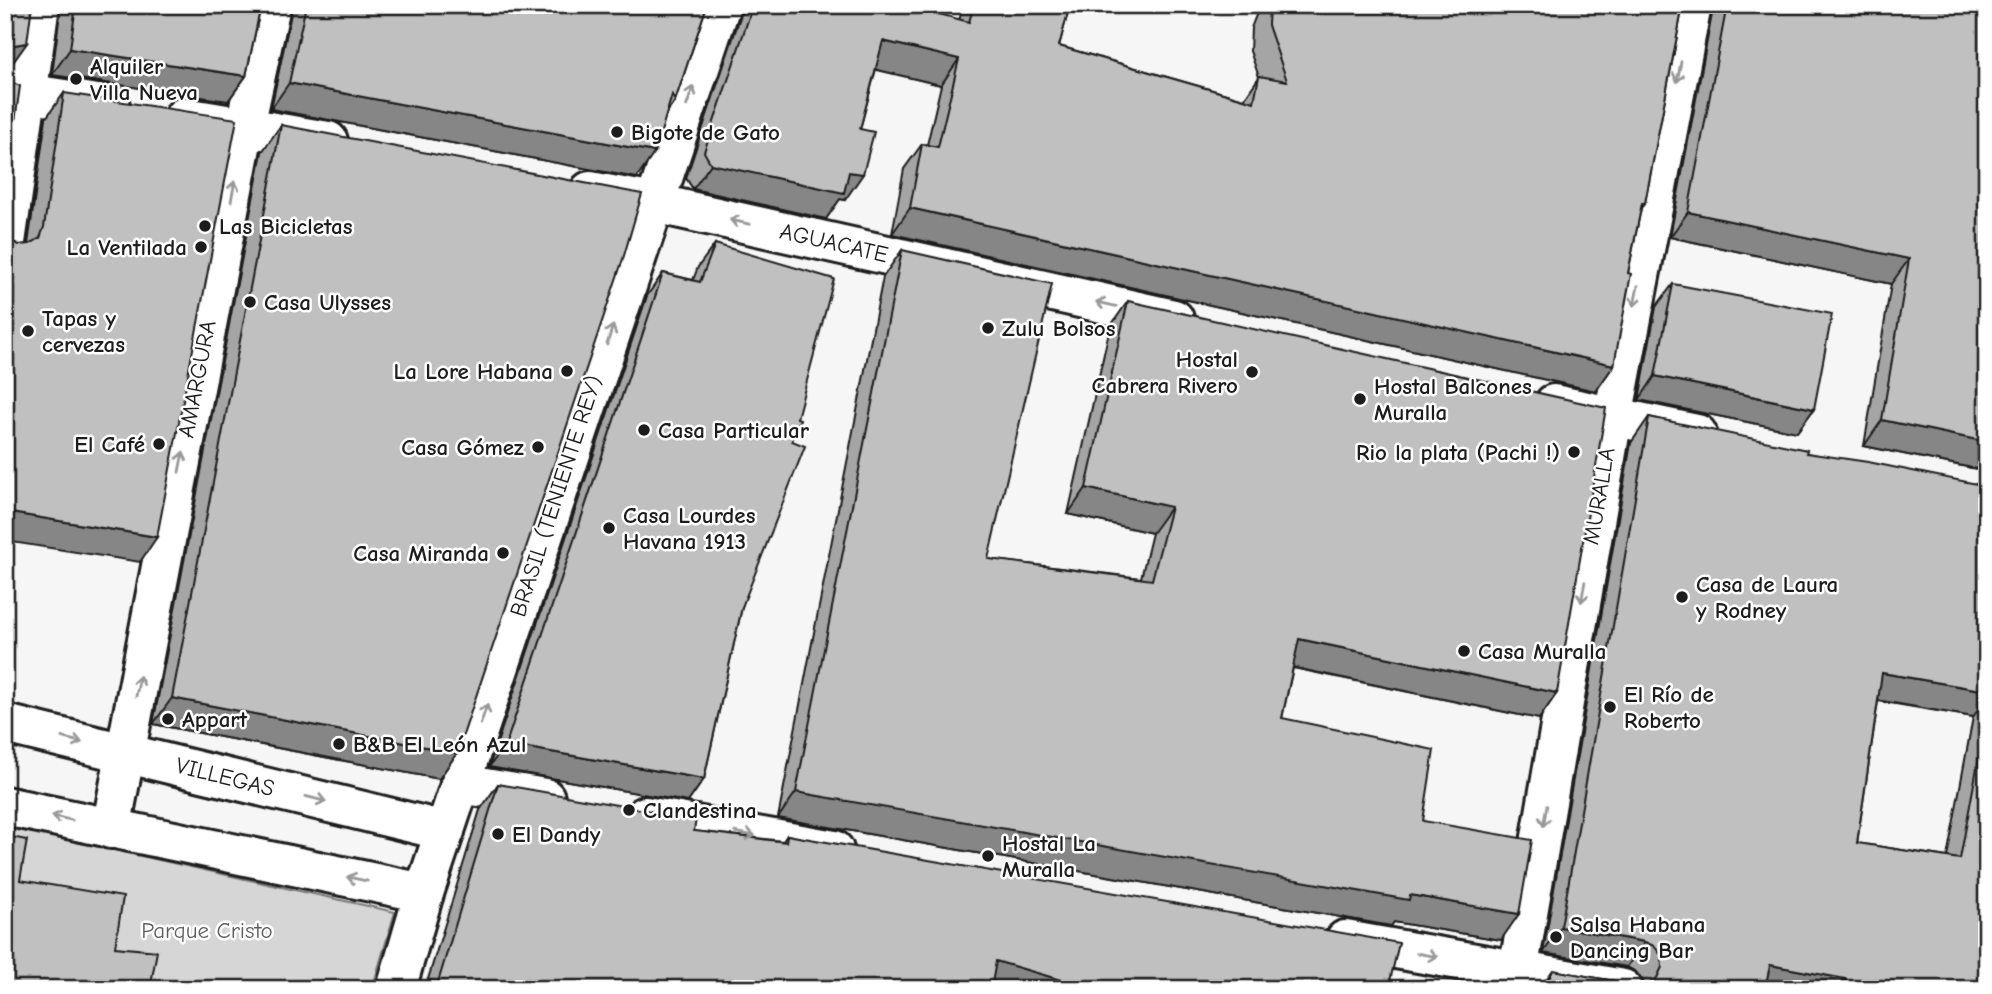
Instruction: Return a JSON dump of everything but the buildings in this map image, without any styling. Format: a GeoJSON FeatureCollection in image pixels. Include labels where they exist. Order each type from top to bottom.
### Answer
{"type":"FeatureCollection","features":[{"type":"Feature","properties":{"kind":"street"},"geometry":{"type":"LineString","coordinates":[[5,249],[16,92],[40,5]]}},
{"type":"Feature","properties":{"kind":"street","name":"AMARGURA"},"geometry":{"type":"LineString","coordinates":[[110,829],[271,5]]}},
{"type":"Feature","properties":{"kind":"street","name":"BRASIL (TENIENTE REY)"},"geometry":{"type":"LineString","coordinates":[[396,989],[424,893],[721,5]]}},
{"type":"Feature","properties":{"kind":"street","name":"MURALLA"},"geometry":{"type":"LineString","coordinates":[[1517,980],[1613,417],[1692,5]]}},
{"type":"Feature","properties":{"kind":"street"},"geometry":{"type":"LineString","coordinates":[[16,92],[246,126],[368,149]]}},
{"type":"Feature","properties":{"kind":"street","name":"AGUACATE"},"geometry":{"type":"LineString","coordinates":[[559,185],[654,203],[1208,326]]}},
{"type":"Feature","properties":{"kind":"street"},"geometry":{"type":"LineString","coordinates":[[1518,396],[1733,442]]}},
{"type":"Feature","properties":{"kind":"street","name":"VILLEGAS"},"geometry":{"type":"LineString","coordinates":[[5,724],[445,831]]}},
{"type":"Feature","properties":{"kind":"street"},"geometry":{"type":"LineString","coordinates":[[461,783],[873,857]]}},
{"type":"Feature","properties":{"kind":"street"},"geometry":{"type":"LineString","coordinates":[[5,806],[424,893]]}},
{"type":"Feature","properties":{"kind":"street"},"geometry":{"type":"LineString","coordinates":[[1312,935],[1517,980],[1623,989]]}},
{"type":"Feature","properties":{"kind":"green space","name":"Parque Cristo"},"geometry":{"type":"Polygon","coordinates":[[[5,826],[395,912],[372,989],[137,989],[5,906],[5,826]]]}},
{"type":"Feature","properties":{"kind":"place","name":"Alquiler Villa Nueva"},"geometry":{"type":"Point","coordinates":[76,79]}},
{"type":"Feature","properties":{"kind":"place","name":"Bigote de Gato"},"geometry":{"type":"Point","coordinates":[617,132]}},
{"type":"Feature","properties":{"kind":"place","name":"Las Bicicletas"},"geometry":{"type":"Point","coordinates":[205,226]}},
{"type":"Feature","properties":{"kind":"place","name":"La Ventilada"},"geometry":{"type":"Point","coordinates":[201,247]}},
{"type":"Feature","properties":{"kind":"place","name":"Casa Ulysses"},"geometry":{"type":"Point","coordinates":[250,302]}},
{"type":"Feature","properties":{"kind":"place","name":"Zulu Bolsos"},"geometry":{"type":"Point","coordinates":[988,328]}},
{"type":"Feature","properties":{"kind":"place","name":"Tapas y cervezas"},"geometry":{"type":"Point","coordinates":[28,331]}},
{"type":"Feature","properties":{"kind":"place","name":"La Lore Habana"},"geometry":{"type":"Point","coordinates":[567,371]}},
{"type":"Feature","properties":{"kind":"place","name":"Hostal Cabrera Rivero"},"geometry":{"type":"Point","coordinates":[1252,372]}},
{"type":"Feature","properties":{"kind":"place","name":"Hostal Balcones Muralla"},"geometry":{"type":"Point","coordinates":[1360,399]}},
{"type":"Feature","properties":{"kind":"place","name":"Casa Particular"},"geometry":{"type":"Point","coordinates":[644,430]}},
{"type":"Feature","properties":{"kind":"place","name":"El Café"},"geometry":{"type":"Point","coordinates":[159,444]}},
{"type":"Feature","properties":{"kind":"place","name":"Casa Gómez"},"geometry":{"type":"Point","coordinates":[538,447]}},
{"type":"Feature","properties":{"kind":"place","name":"Rio la plata (Pachi !)"},"geometry":{"type":"Point","coordinates":[1574,452]}},
{"type":"Feature","properties":{"kind":"place","name":"Casa Lourdes Havana 1913"},"geometry":{"type":"Point","coordinates":[609,528]}},
{"type":"Feature","properties":{"kind":"place","name":"Casa Miranda"},"geometry":{"type":"Point","coordinates":[503,553]}},
{"type":"Feature","properties":{"kind":"place","name":"Casa de Laura y Rodney"},"geometry":{"type":"Point","coordinates":[1682,597]}},
{"type":"Feature","properties":{"kind":"place","name":"Casa Muralla"},"geometry":{"type":"Point","coordinates":[1464,651]}},
{"type":"Feature","properties":{"kind":"place","name":"El Río de Roberto"},"geometry":{"type":"Point","coordinates":[1610,707]}},
{"type":"Feature","properties":{"kind":"place","name":"Appart"},"geometry":{"type":"Point","coordinates":[168,719]}},
{"type":"Feature","properties":{"kind":"place","name":"B&B El León Azul"},"geometry":{"type":"Point","coordinates":[339,744]}},
{"type":"Feature","properties":{"kind":"place","name":"Clandestina"},"geometry":{"type":"Point","coordinates":[629,810]}},
{"type":"Feature","properties":{"kind":"place","name":"El Dandy"},"geometry":{"type":"Point","coordinates":[498,834]}},
{"type":"Feature","properties":{"kind":"place","name":"Hostal La Muralla"},"geometry":{"type":"Point","coordinates":[988,856]}},
{"type":"Feature","properties":{"kind":"place","name":"Salsa Habana Dancing Bar"},"geometry":{"type":"Point","coordinates":[1556,937]}}]}
